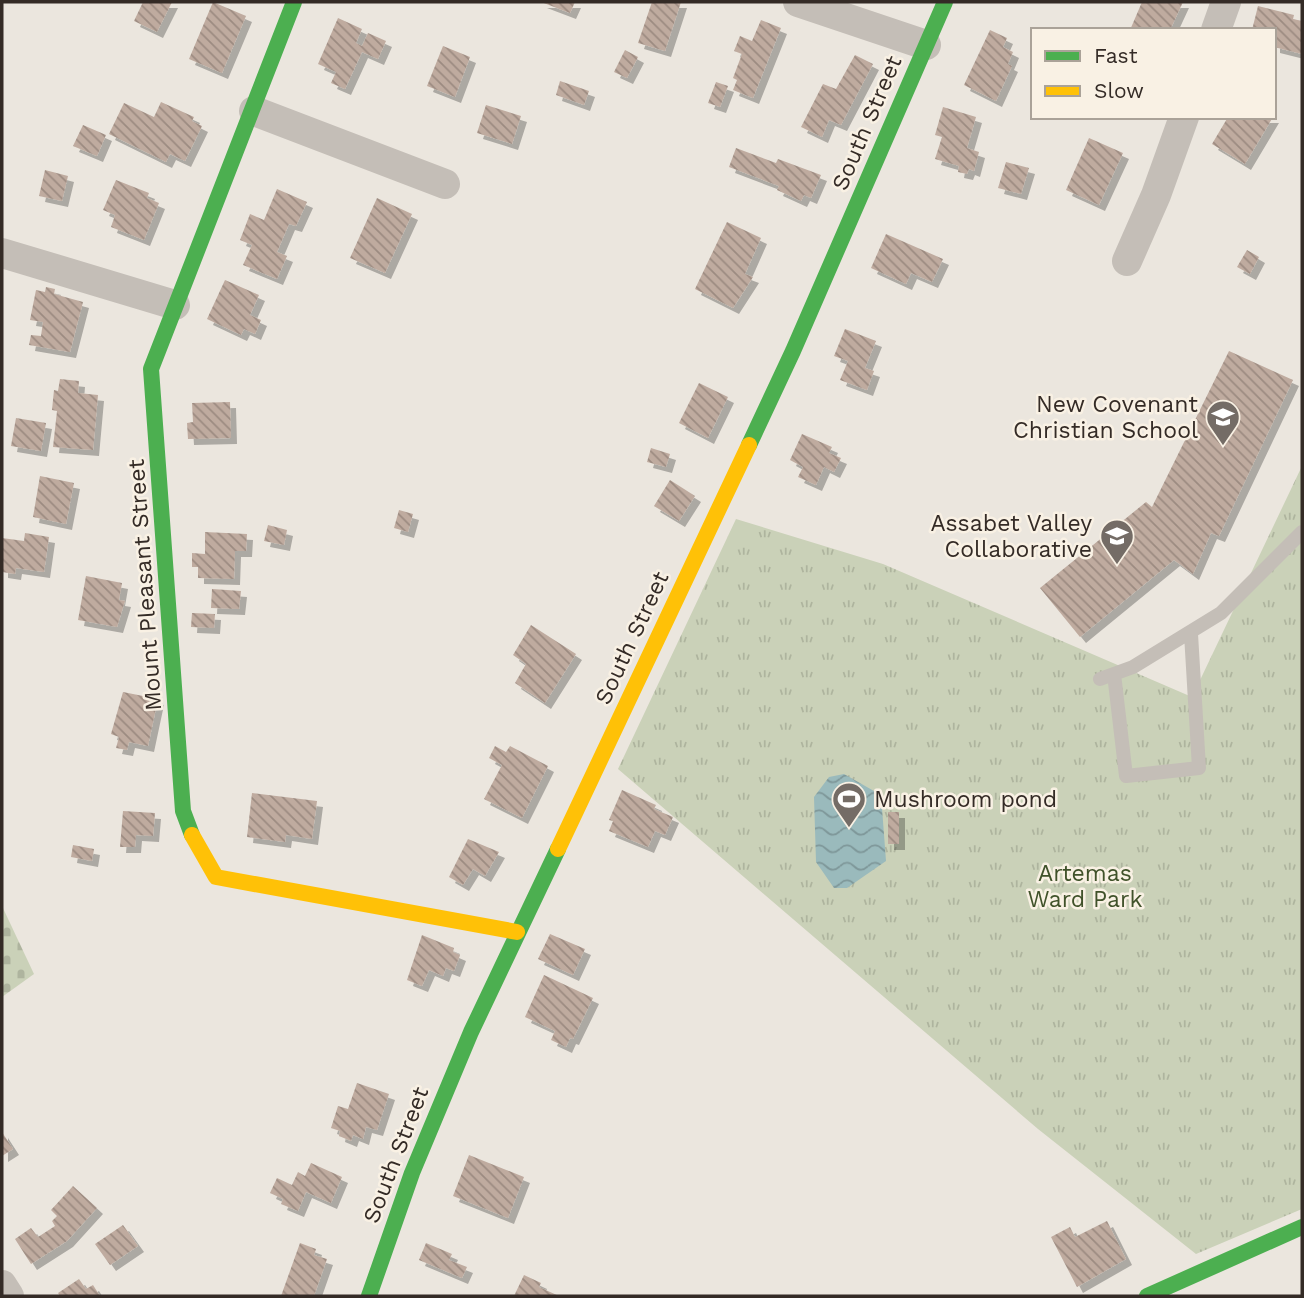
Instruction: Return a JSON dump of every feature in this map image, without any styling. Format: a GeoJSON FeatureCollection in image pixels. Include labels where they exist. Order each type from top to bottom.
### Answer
{"type":"FeatureCollection","features":[{"type":"Feature","properties":{"kind":"main road","name":"Mount Pleasant Street"},"geometry":{"type":"LineString","coordinates":[[294,2],[254,111],[151,369],[183,811],[195,843],[216,877],[517,932]]}},
{"type":"Feature","properties":{"kind":"main road","name":"South Street"},"geometry":{"type":"LineString","coordinates":[[369,1296],[443,1096],[517,932],[793,351],[944,2]]}},
{"type":"Feature","properties":{"kind":"main road"},"geometry":{"type":"LineString","coordinates":[[1147,1296],[1302,1227]]}},
{"type":"Feature","properties":{"kind":"street"},"geometry":{"type":"LineString","coordinates":[[797,2],[926,45]]}},
{"type":"Feature","properties":{"kind":"street"},"geometry":{"type":"LineString","coordinates":[[1217,28],[1226,2]]}},
{"type":"Feature","properties":{"kind":"street"},"geometry":{"type":"LineString","coordinates":[[254,111],[445,184]]}},
{"type":"Feature","properties":{"kind":"street"},"geometry":{"type":"LineString","coordinates":[[1126,261],[1156,195],[1183,119]]}},
{"type":"Feature","properties":{"kind":"street"},"geometry":{"type":"LineString","coordinates":[[2,253],[176,305]]}},
{"type":"Feature","properties":{"kind":"street"},"geometry":{"type":"LineString","coordinates":[[2,1285],[9,1296]]}},
{"type":"Feature","properties":{"kind":"lane"},"geometry":{"type":"LineString","coordinates":[[1100,679],[1133,667],[1191,634],[1221,613],[1302,532]]}},
{"type":"Feature","properties":{"kind":"lane"},"geometry":{"type":"LineString","coordinates":[[1114,674],[1126,776],[1199,768],[1191,634]]}},
{"type":"Feature","properties":{"kind":"green space","name":"Artemas Ward Park"},"geometry":{"type":"Polygon","coordinates":[[[1302,466],[1302,1209],[1196,1254],[1038,1129],[618,769],[736,519],[883,564],[1192,697],[1302,466]]]}},
{"type":"Feature","properties":{"kind":"green space"},"geometry":{"type":"Polygon","coordinates":[[[2,906],[34,974],[2,997],[2,906]]]}},
{"type":"Feature","properties":{"kind":"water","name":"Mushroom pond"},"geometry":{"type":"Polygon","coordinates":[[[844,774],[881,795],[886,861],[847,888],[834,888],[816,862],[814,797],[829,777],[844,774]]]}},
{"type":"Feature","properties":{"kind":"building"},"geometry":{"type":"Polygon","coordinates":[[[143,2],[172,2],[157,32],[134,21],[143,2]]]}},
{"type":"Feature","properties":{"kind":"building"},"geometry":{"type":"Polygon","coordinates":[[[213,2],[246,16],[222,73],[189,59],[213,2]]]}},
{"type":"Feature","properties":{"kind":"building"},"geometry":{"type":"Polygon","coordinates":[[[541,2],[575,2],[570,13],[541,2]]]}},
{"type":"Feature","properties":{"kind":"building"},"geometry":{"type":"Polygon","coordinates":[[[652,2],[681,2],[665,51],[638,43],[652,2]]]}},
{"type":"Feature","properties":{"kind":"building"},"geometry":{"type":"Polygon","coordinates":[[[1142,2],[1183,2],[1171,28],[1131,28],[1142,2]]]}},
{"type":"Feature","properties":{"kind":"building"},"geometry":{"type":"Polygon","coordinates":[[[1258,6],[1294,15],[1293,19],[1302,21],[1302,54],[1276,48],[1276,28],[1252,28],[1258,6]]]}},
{"type":"Feature","properties":{"kind":"building"},"geometry":{"type":"Polygon","coordinates":[[[338,18],[362,29],[356,43],[362,46],[368,33],[386,41],[378,59],[362,52],[345,89],[331,83],[336,72],[318,64],[338,18]]]}},
{"type":"Feature","properties":{"kind":"building"},"geometry":{"type":"Polygon","coordinates":[[[761,20],[781,28],[753,98],[733,90],[737,80],[733,78],[742,54],[734,51],[740,36],[752,41],[761,20]]]}},
{"type":"Feature","properties":{"kind":"building"},"geometry":{"type":"Polygon","coordinates":[[[990,30],[1007,38],[1003,47],[1013,52],[1008,64],[1012,66],[996,101],[964,85],[990,30]]]}},
{"type":"Feature","properties":{"kind":"building"},"geometry":{"type":"Polygon","coordinates":[[[443,46],[470,57],[455,97],[427,86],[443,46]]]}},
{"type":"Feature","properties":{"kind":"building"},"geometry":{"type":"Polygon","coordinates":[[[625,50],[638,57],[627,78],[614,72],[625,50]]]}},
{"type":"Feature","properties":{"kind":"building"},"geometry":{"type":"Polygon","coordinates":[[[855,55],[873,64],[841,125],[829,120],[822,137],[801,127],[823,84],[836,89],[855,55]]]}},
{"type":"Feature","properties":{"kind":"building"},"geometry":{"type":"Polygon","coordinates":[[[560,81],[589,91],[584,105],[556,95],[560,81]]]}},
{"type":"Feature","properties":{"kind":"building"},"geometry":{"type":"Polygon","coordinates":[[[716,82],[728,86],[720,107],[708,103],[716,82]]]}},
{"type":"Feature","properties":{"kind":"building"},"geometry":{"type":"Polygon","coordinates":[[[161,102],[194,117],[192,121],[202,126],[185,161],[170,154],[166,162],[109,134],[124,103],[154,117],[161,102]]]}},
{"type":"Feature","properties":{"kind":"building"},"geometry":{"type":"Polygon","coordinates":[[[486,105],[521,116],[512,144],[477,133],[486,105]]]}},
{"type":"Feature","properties":{"kind":"building"},"geometry":{"type":"Polygon","coordinates":[[[943,107],[976,117],[967,148],[979,152],[974,171],[969,169],[967,174],[958,172],[959,166],[935,159],[942,137],[935,135],[943,107]]]}},
{"type":"Feature","properties":{"kind":"building"},"geometry":{"type":"Polygon","coordinates":[[[1227,119],[1272,119],[1245,164],[1212,144],[1227,119]]]}},
{"type":"Feature","properties":{"kind":"building"},"geometry":{"type":"Polygon","coordinates":[[[83,125],[106,135],[97,156],[73,146],[83,125]]]}},
{"type":"Feature","properties":{"kind":"building"},"geometry":{"type":"Polygon","coordinates":[[[1089,138],[1123,153],[1099,205],[1066,190],[1089,138]]]}},
{"type":"Feature","properties":{"kind":"building"},"geometry":{"type":"Polygon","coordinates":[[[736,148],[776,163],[778,159],[821,175],[811,198],[804,195],[801,201],[777,190],[779,186],[729,167],[736,148]]]}},
{"type":"Feature","properties":{"kind":"building"},"geometry":{"type":"Polygon","coordinates":[[[1006,162],[1029,168],[1021,194],[998,188],[1006,162]]]}},
{"type":"Feature","properties":{"kind":"building"},"geometry":{"type":"Polygon","coordinates":[[[45,170],[68,176],[62,201],[39,196],[45,170]]]}},
{"type":"Feature","properties":{"kind":"building"},"geometry":{"type":"Polygon","coordinates":[[[116,180],[149,193],[147,198],[159,203],[144,240],[111,227],[115,215],[103,210],[116,180]]]}},
{"type":"Feature","properties":{"kind":"building"},"geometry":{"type":"Polygon","coordinates":[[[277,189],[307,202],[296,226],[289,224],[277,252],[287,256],[277,279],[243,265],[252,245],[240,240],[250,214],[264,220],[277,189]]]}},
{"type":"Feature","properties":{"kind":"building"},"geometry":{"type":"Polygon","coordinates":[[[377,198],[412,214],[385,273],[350,258],[377,198]]]}},
{"type":"Feature","properties":{"kind":"building"},"geometry":{"type":"Polygon","coordinates":[[[727,222],[761,238],[745,274],[753,277],[733,308],[695,289],[727,222]]]}},
{"type":"Feature","properties":{"kind":"building"},"geometry":{"type":"Polygon","coordinates":[[[886,234],[943,259],[932,282],[911,273],[906,284],[871,268],[886,234]]]}},
{"type":"Feature","properties":{"kind":"building"},"geometry":{"type":"Polygon","coordinates":[[[1247,250],[1259,257],[1250,274],[1237,267],[1247,250]]]}},
{"type":"Feature","properties":{"kind":"building"},"geometry":{"type":"Polygon","coordinates":[[[225,280],[259,295],[250,315],[261,320],[255,334],[244,329],[241,335],[207,319],[225,280]]]}},
{"type":"Feature","properties":{"kind":"building"},"geometry":{"type":"Polygon","coordinates":[[[46,287],[55,289],[54,294],[83,302],[70,352],[29,345],[31,335],[41,336],[43,322],[30,320],[36,290],[45,292],[46,287]]]}},
{"type":"Feature","properties":{"kind":"building"},"geometry":{"type":"Polygon","coordinates":[[[845,329],[876,341],[865,368],[874,371],[867,390],[840,380],[848,361],[834,356],[845,329]]]}},
{"type":"Feature","properties":{"kind":"building"},"geometry":{"type":"Polygon","coordinates":[[[1229,351],[1293,380],[1219,536],[1211,533],[1193,574],[1174,560],[1080,637],[1040,588],[1146,502],[1152,507],[1229,351]]]}},
{"type":"Feature","properties":{"kind":"building"},"geometry":{"type":"Polygon","coordinates":[[[60,379],[79,381],[78,393],[98,395],[93,450],[53,447],[57,411],[52,410],[54,390],[58,391],[60,379]]]}},
{"type":"Feature","properties":{"kind":"building"},"geometry":{"type":"Polygon","coordinates":[[[699,383],[728,397],[708,438],[679,423],[699,383]]]}},
{"type":"Feature","properties":{"kind":"building"},"geometry":{"type":"Polygon","coordinates":[[[230,402],[231,438],[188,439],[187,423],[193,422],[192,403],[230,402]]]}},
{"type":"Feature","properties":{"kind":"building"},"geometry":{"type":"Polygon","coordinates":[[[16,418],[46,423],[41,451],[11,446],[16,418]]]}},
{"type":"Feature","properties":{"kind":"building"},"geometry":{"type":"Polygon","coordinates":[[[802,434],[832,447],[829,453],[841,458],[834,472],[824,467],[816,485],[798,477],[803,467],[790,460],[802,434]]]}},
{"type":"Feature","properties":{"kind":"building"},"geometry":{"type":"Polygon","coordinates":[[[651,448],[670,454],[666,467],[647,462],[651,448]]]}},
{"type":"Feature","properties":{"kind":"building"},"geometry":{"type":"Polygon","coordinates":[[[40,476],[74,483],[66,524],[33,517],[40,476]]]}},
{"type":"Feature","properties":{"kind":"building"},"geometry":{"type":"Polygon","coordinates":[[[670,480],[695,496],[679,521],[654,506],[670,480]]]}},
{"type":"Feature","properties":{"kind":"building"},"geometry":{"type":"Polygon","coordinates":[[[399,510],[413,514],[408,532],[394,528],[399,510]]]}},
{"type":"Feature","properties":{"kind":"building"},"geometry":{"type":"Polygon","coordinates":[[[268,525],[287,530],[284,545],[264,541],[268,525]]]}},
{"type":"Feature","properties":{"kind":"building"},"geometry":{"type":"Polygon","coordinates":[[[205,532],[247,534],[246,551],[235,551],[234,579],[198,578],[198,567],[192,567],[192,553],[205,554],[205,532]]]}},
{"type":"Feature","properties":{"kind":"building"},"geometry":{"type":"Polygon","coordinates":[[[25,533],[49,537],[44,572],[16,568],[15,574],[2,572],[2,538],[24,541],[25,533]]]}},
{"type":"Feature","properties":{"kind":"building"},"geometry":{"type":"Polygon","coordinates":[[[86,576],[122,583],[119,600],[125,601],[117,627],[78,620],[86,576]]]}},
{"type":"Feature","properties":{"kind":"building"},"geometry":{"type":"Polygon","coordinates":[[[212,589],[241,591],[239,609],[211,608],[212,589]]]}},
{"type":"Feature","properties":{"kind":"building"},"geometry":{"type":"Polygon","coordinates":[[[192,613],[215,614],[214,628],[191,627],[192,613]]]}},
{"type":"Feature","properties":{"kind":"building"},"geometry":{"type":"Polygon","coordinates":[[[531,625],[576,654],[545,703],[515,683],[526,664],[513,655],[531,625]]]}},
{"type":"Feature","properties":{"kind":"building"},"geometry":{"type":"Polygon","coordinates":[[[123,692],[158,699],[148,746],[129,742],[127,750],[116,748],[119,737],[111,734],[123,692]]]}},
{"type":"Feature","properties":{"kind":"building"},"geometry":{"type":"Polygon","coordinates":[[[495,746],[506,752],[510,746],[548,766],[522,818],[484,799],[502,765],[489,758],[495,746]]]}},
{"type":"Feature","properties":{"kind":"building"},"geometry":{"type":"Polygon","coordinates":[[[622,790],[656,805],[654,809],[673,817],[665,835],[655,831],[648,847],[609,831],[613,821],[609,820],[622,790]]]}},
{"type":"Feature","properties":{"kind":"building"},"geometry":{"type":"Polygon","coordinates":[[[252,793],[317,801],[312,839],[286,835],[285,842],[247,837],[252,793]]]}},
{"type":"Feature","properties":{"kind":"building"},"geometry":{"type":"Polygon","coordinates":[[[123,811],[155,813],[153,836],[136,835],[135,847],[120,847],[123,811]]]}},
{"type":"Feature","properties":{"kind":"building"},"geometry":{"type":"Polygon","coordinates":[[[888,812],[899,812],[899,844],[888,844],[888,812]]]}},
{"type":"Feature","properties":{"kind":"building"},"geometry":{"type":"Polygon","coordinates":[[[468,839],[499,852],[485,876],[473,869],[463,885],[449,877],[468,839]]]}},
{"type":"Feature","properties":{"kind":"building"},"geometry":{"type":"Polygon","coordinates":[[[73,845],[94,849],[92,861],[71,857],[73,845]]]}},
{"type":"Feature","properties":{"kind":"building"},"geometry":{"type":"Polygon","coordinates":[[[550,934],[585,949],[573,975],[538,959],[550,934]]]}},
{"type":"Feature","properties":{"kind":"building"},"geometry":{"type":"Polygon","coordinates":[[[422,935],[454,948],[453,952],[460,955],[454,971],[446,968],[443,976],[429,970],[422,986],[407,980],[422,935]]]}},
{"type":"Feature","properties":{"kind":"building"},"geometry":{"type":"Polygon","coordinates":[[[544,975],[593,998],[573,1039],[570,1038],[566,1047],[551,1040],[555,1031],[525,1017],[544,975]]]}},
{"type":"Feature","properties":{"kind":"building"},"geometry":{"type":"Polygon","coordinates":[[[357,1083],[389,1094],[377,1130],[366,1127],[363,1139],[353,1135],[351,1141],[339,1136],[340,1131],[331,1128],[338,1106],[348,1109],[357,1083]]]}},
{"type":"Feature","properties":{"kind":"building"},"geometry":{"type":"Polygon","coordinates":[[[2,1132],[13,1149],[2,1156],[2,1132]]]}},
{"type":"Feature","properties":{"kind":"building"},"geometry":{"type":"Polygon","coordinates":[[[469,1155],[524,1177],[508,1218],[453,1196],[469,1155]]]}},
{"type":"Feature","properties":{"kind":"building"},"geometry":{"type":"Polygon","coordinates":[[[311,1163],[342,1177],[331,1203],[306,1192],[298,1211],[281,1204],[283,1199],[270,1193],[277,1178],[292,1185],[298,1172],[305,1176],[311,1163]]]}},
{"type":"Feature","properties":{"kind":"building"},"geometry":{"type":"Polygon","coordinates":[[[73,1186],[97,1208],[67,1241],[31,1264],[15,1239],[31,1228],[38,1237],[55,1226],[52,1221],[57,1216],[51,1210],[73,1186]]]}},
{"type":"Feature","properties":{"kind":"building"},"geometry":{"type":"Polygon","coordinates":[[[1107,1221],[1126,1259],[1077,1287],[1051,1237],[1070,1227],[1075,1237],[1107,1221]]]}},
{"type":"Feature","properties":{"kind":"building"},"geometry":{"type":"Polygon","coordinates":[[[123,1225],[138,1246],[110,1265],[95,1244],[123,1225]]]}},
{"type":"Feature","properties":{"kind":"building"},"geometry":{"type":"Polygon","coordinates":[[[300,1243],[316,1249],[314,1255],[327,1259],[314,1296],[281,1296],[300,1243]]]}},
{"type":"Feature","properties":{"kind":"building"},"geometry":{"type":"Polygon","coordinates":[[[426,1243],[452,1254],[449,1260],[467,1267],[462,1278],[419,1260],[426,1243]]]}},
{"type":"Feature","properties":{"kind":"building"},"geometry":{"type":"Polygon","coordinates":[[[524,1275],[541,1283],[539,1287],[559,1296],[514,1296],[524,1275]]]}},
{"type":"Feature","properties":{"kind":"building"},"geometry":{"type":"Polygon","coordinates":[[[79,1279],[86,1289],[93,1285],[100,1296],[60,1296],[58,1293],[79,1279]]]}},
{"type":"Feature","properties":{"kind":"traffic: fast"},"geometry":{"type":"LineString","coordinates":[[192,835],[183,811],[151,369],[294,2]]}},
{"type":"Feature","properties":{"kind":"traffic: fast"},"geometry":{"type":"LineString","coordinates":[[749,445],[793,351],[945,2]]}},
{"type":"Feature","properties":{"kind":"traffic: fast"},"geometry":{"type":"LineString","coordinates":[[369,1296],[412,1173],[471,1032],[558,849]]}},
{"type":"Feature","properties":{"kind":"traffic: fast"},"geometry":{"type":"LineString","coordinates":[[1147,1296],[1302,1227]]}},
{"type":"Feature","properties":{"kind":"traffic: slow"},"geometry":{"type":"LineString","coordinates":[[558,849],[749,445]]}},
{"type":"Feature","properties":{"kind":"traffic: slow"},"geometry":{"type":"LineString","coordinates":[[192,835],[216,877],[517,932]]}},
{"type":"Feature","properties":{"kind":"place","name":"New Covenant Christian School"},"geometry":{"type":"Point","coordinates":[1223,447]}},
{"type":"Feature","properties":{"kind":"place","name":"Assabet Valley Collaborative"},"geometry":{"type":"Point","coordinates":[1117,566]}},
{"type":"Feature","properties":{"kind":"place","name":"Mushroom pond"},"geometry":{"type":"Point","coordinates":[849,829]}}]}
